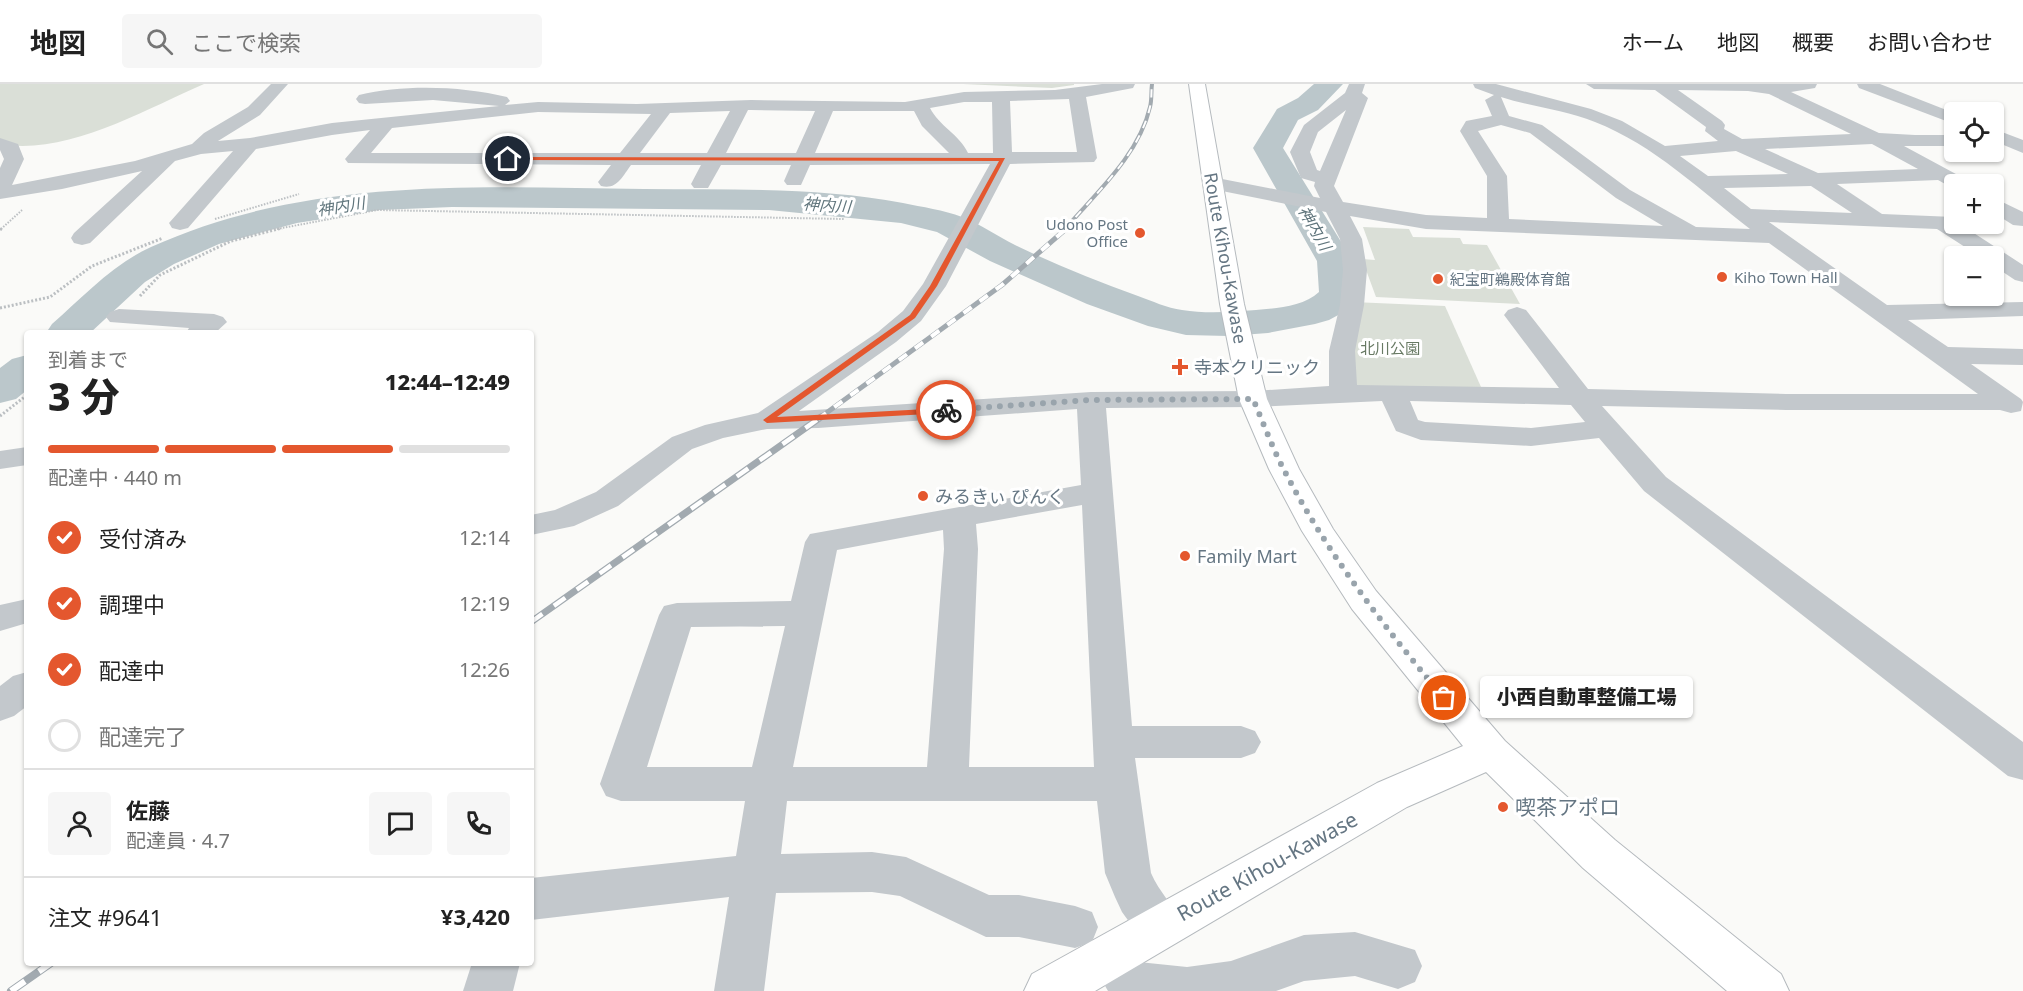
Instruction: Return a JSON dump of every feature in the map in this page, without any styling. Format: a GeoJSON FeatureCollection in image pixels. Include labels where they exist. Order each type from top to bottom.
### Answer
{"type":"FeatureCollection","features":[{"type":"Feature","properties":{"kind":"main road","name":"Route Kihou-Kawase"},"geometry":{"type":"LineString","coordinates":[[1197,84],[1232,304],[1253,399],[1284,469],[1318,531],[1358,590],[1429,680],[1491,752],[1599,854],[1764,991]]}},
{"type":"Feature","properties":{"kind":"main road","name":"Route Kihou-Kawase"},"geometry":{"type":"LineString","coordinates":[[1049,991],[1126,975],[1160,926],[1392,795],[1491,752]]}},
{"type":"Feature","properties":{"kind":"street"},"geometry":{"type":"LineString","coordinates":[[199,148],[211,137],[254,111],[280,84]]}},
{"type":"Feature","properties":{"kind":"street"},"geometry":{"type":"LineString","coordinates":[[0,193],[62,183],[168,159],[199,148],[250,144],[332,129],[387,123],[449,118],[504,119],[538,107],[905,107],[964,97],[1001,98],[1077,93],[1127,84]]}},
{"type":"Feature","properties":{"kind":"street"},"geometry":{"type":"LineString","coordinates":[[1594,84],[1748,86],[1773,90],[1875,138],[1942,174]]}},
{"type":"Feature","properties":{"kind":"street"},"geometry":{"type":"LineString","coordinates":[[1773,90],[1809,84]]}},
{"type":"Feature","properties":{"kind":"street"},"geometry":{"type":"LineString","coordinates":[[1865,84],[1944,115]]}},
{"type":"Feature","properties":{"kind":"street"},"geometry":{"type":"LineString","coordinates":[[1659,85],[1716,125],[1714,131],[1739,145],[1815,179],[1877,220]]}},
{"type":"Feature","properties":{"kind":"street"},"geometry":{"type":"LineString","coordinates":[[1502,119],[1494,100],[1494,86],[1616,125],[1660,152],[1774,237],[2015,408]]}},
{"type":"Feature","properties":{"kind":"street"},"geometry":{"type":"LineString","coordinates":[[485,159],[521,89]]}},
{"type":"Feature","properties":{"kind":"street"},"geometry":{"type":"LineString","coordinates":[[687,108],[709,90]]}},
{"type":"Feature","properties":{"kind":"street"},"geometry":{"type":"LineString","coordinates":[[1327,178],[1308,174],[1300,152],[1310,129],[1354,90],[1359,98],[1324,186],[1351,239],[1355,270],[1352,305],[1342,351],[1344,394]]}},
{"type":"Feature","properties":{"kind":"street"},"geometry":{"type":"LineString","coordinates":[[387,123],[355,159],[1087,158],[1077,93]]}},
{"type":"Feature","properties":{"kind":"street"},"geometry":{"type":"LineString","coordinates":[[365,99],[402,94],[465,94],[504,119]]}},
{"type":"Feature","properties":{"kind":"street"},"geometry":{"type":"LineString","coordinates":[[767,420],[912,316],[934,286],[1003,159],[1001,98]]}},
{"type":"Feature","properties":{"kind":"street"},"geometry":{"type":"LineString","coordinates":[[919,104],[928,122],[958,150],[961,159]]}},
{"type":"Feature","properties":{"kind":"street"},"geometry":{"type":"LineString","coordinates":[[701,184],[741,106]]}},
{"type":"Feature","properties":{"kind":"street"},"geometry":{"type":"LineString","coordinates":[[794,181],[826,106]]}},
{"type":"Feature","properties":{"kind":"street"},"geometry":{"type":"LineString","coordinates":[[608,182],[664,108]]}},
{"type":"Feature","properties":{"kind":"street"},"geometry":{"type":"LineString","coordinates":[[415,159],[449,118]]}},
{"type":"Feature","properties":{"kind":"street"},"geometry":{"type":"LineString","coordinates":[[1498,226],[1497,176],[1469,131],[1472,125],[1502,119],[1536,129],[1623,194],[1692,233]]}},
{"type":"Feature","properties":{"kind":"street"},"geometry":{"type":"LineString","coordinates":[[1660,152],[1739,145],[1875,138],[1944,140]]}},
{"type":"Feature","properties":{"kind":"street"},"geometry":{"type":"LineString","coordinates":[[2004,140],[2023,147]]}},
{"type":"Feature","properties":{"kind":"street"},"geometry":{"type":"LineString","coordinates":[[0,144],[10,148],[14,159],[0,188]]}},
{"type":"Feature","properties":{"kind":"street"},"geometry":{"type":"LineString","coordinates":[[173,230],[250,144]]}},
{"type":"Feature","properties":{"kind":"street"},"geometry":{"type":"LineString","coordinates":[[82,238],[168,159]]}},
{"type":"Feature","properties":{"kind":"street"},"geometry":{"type":"LineString","coordinates":[[1701,182],[1942,174]]}},
{"type":"Feature","properties":{"kind":"street"},"geometry":{"type":"LineString","coordinates":[[1212,183],[1426,222],[1774,237]]}},
{"type":"Feature","properties":{"kind":"street"},"geometry":{"type":"LineString","coordinates":[[2004,210],[2021,220],[2004,221]]}},
{"type":"Feature","properties":{"kind":"street"},"geometry":{"type":"LineString","coordinates":[[1745,215],[1944,224]]}},
{"type":"Feature","properties":{"kind":"street"},"geometry":{"type":"LineString","coordinates":[[1964,234],[2023,275]]}},
{"type":"Feature","properties":{"kind":"street"},"geometry":{"type":"LineString","coordinates":[[1883,313],[2023,309]]}},
{"type":"Feature","properties":{"kind":"street"},"geometry":{"type":"LineString","coordinates":[[1517,315],[1581,399],[1655,484],[2023,764]]}},
{"type":"Feature","properties":{"kind":"street"},"geometry":{"type":"LineString","coordinates":[[119,317],[214,322],[203,330]]}},
{"type":"Feature","properties":{"kind":"street"},"geometry":{"type":"LineString","coordinates":[[1942,356],[2023,357]]}},
{"type":"Feature","properties":{"kind":"street"},"geometry":{"type":"LineString","coordinates":[[1393,393],[1406,425],[1421,431],[1531,437],[1607,428]]}},
{"type":"Feature","properties":{"kind":"street"},"geometry":{"type":"LineString","coordinates":[[534,524],[563,519],[607,500],[682,443],[716,430],[767,420],[818,419],[1091,400],[1253,399],[1393,393],[2015,408]]}},
{"type":"Feature","properties":{"kind":"street"},"geometry":{"type":"LineString","coordinates":[[1091,400],[1116,784],[1128,873],[1138,897],[1160,926]]}},
{"type":"Feature","properties":{"kind":"street"},"geometry":{"type":"LineString","coordinates":[[0,460],[24,456]]}},
{"type":"Feature","properties":{"kind":"street"},"geometry":{"type":"LineString","coordinates":[[739,991],[768,786],[822,542],[1098,492]]}},
{"type":"Feature","properties":{"kind":"street"},"geometry":{"type":"LineString","coordinates":[[947,785],[961,549],[959,517]]}},
{"type":"Feature","properties":{"kind":"street"},"geometry":{"type":"LineString","coordinates":[[0,618],[24,612]]}},
{"type":"Feature","properties":{"kind":"street"},"geometry":{"type":"LineString","coordinates":[[807,613],[677,615],[621,784],[768,786],[1116,784]]}},
{"type":"Feature","properties":{"kind":"street"},"geometry":{"type":"LineString","coordinates":[[0,706],[24,688]]}},
{"type":"Feature","properties":{"kind":"street"},"geometry":{"type":"LineString","coordinates":[[1114,742],[1241,742]]}},
{"type":"Feature","properties":{"kind":"street"},"geometry":{"type":"LineString","coordinates":[[534,899],[754,874],[872,872],[906,877],[986,916],[1019,916],[1075,927]]}},
{"type":"Feature","properties":{"kind":"street"},"geometry":{"type":"LineString","coordinates":[[1126,975],[1187,991],[1231,984],[1304,957],[1354,954],[1398,966]]}},
{"type":"Feature","properties":{"kind":"street"},"geometry":{"type":"LineString","coordinates":[[488,991],[495,966]]}},
{"type":"Feature","properties":{"kind":"path"},"geometry":{"type":"LineString","coordinates":[[206,222],[299,194]]}},
{"type":"Feature","properties":{"kind":"path"},"geometry":{"type":"LineString","coordinates":[[119,317],[160,275],[231,241],[301,223],[377,210],[844,219]]}},
{"type":"Feature","properties":{"kind":"path"},"geometry":{"type":"LineString","coordinates":[[0,308],[50,297],[92,267],[173,230]]}},
{"type":"Feature","properties":{"kind":"path"},"geometry":{"type":"LineString","coordinates":[[0,416],[24,397]]}},
{"type":"Feature","properties":{"kind":"green space"},"geometry":{"type":"Polygon","coordinates":[[[0,84],[204,84],[104,128],[78,137],[25,146],[0,144],[0,84]]]}},
{"type":"Feature","properties":{"kind":"green space"},"geometry":{"type":"Polygon","coordinates":[[[963,84],[1074,84],[1074,85],[1052,88],[963,84]]]}},
{"type":"Feature","properties":{"kind":"green space","name":"紀宝町鵜殿体育館"},"geometry":{"type":"Polygon","coordinates":[[[1363,227],[1409,229],[1413,237],[1460,238],[1463,244],[1487,245],[1520,304],[1376,297],[1362,259],[1375,260],[1363,227]]]}},
{"type":"Feature","properties":{"kind":"green space","name":"北川公園"},"geometry":{"type":"Polygon","coordinates":[[[1353,302],[1445,306],[1485,396],[1343,394],[1353,302]]]}},
{"type":"Feature","properties":{"kind":"waterway","name":"神内川"},"geometry":{"type":"LineString","coordinates":[[69,330],[132,274],[161,256],[207,237],[294,213],[380,200],[452,197],[769,200],[867,208],[949,224],[1003,253],[1101,296],[1162,318],[1186,323],[1228,324],[1268,321],[1315,312],[1328,305],[1338,295],[1335,261],[1268,148],[1287,115],[1308,104],[1330,84]]}},
{"type":"Feature","properties":{"kind":"waterway","name":"神内川"},"geometry":{"type":"LineString","coordinates":[[0,390],[24,370]]}},
{"type":"Feature","properties":{"kind":"railway"},"geometry":{"type":"LineString","coordinates":[[1065,229],[1103,187],[1136,141],[1150,107],[1152,84]]}},
{"type":"Feature","properties":{"kind":"railway"},"geometry":{"type":"LineString","coordinates":[[818,419],[1002,285],[1067,228]]}},
{"type":"Feature","properties":{"kind":"railway"},"geometry":{"type":"LineString","coordinates":[[534,620],[821,417]]}},
{"type":"Feature","properties":{"kind":"railway"},"geometry":{"type":"LineString","coordinates":[[11,991],[47,966]]}},
{"type":"Feature","properties":{"kind":"way so far"},"geometry":{"type":"LineString","coordinates":[[946,410],[1091,400],[1253,399],[1284,469],[1318,531],[1364,600],[1444,698]]}},
{"type":"Feature","properties":{"kind":"place","name":"Udono Post Office"},"geometry":{"type":"Point","coordinates":[1140,233]}},
{"type":"Feature","properties":{"kind":"place","name":"Kiho Town Hall"},"geometry":{"type":"Point","coordinates":[1722,277]}},
{"type":"Feature","properties":{"kind":"place","name":"紀宝町鵜殿体育館"},"geometry":{"type":"Point","coordinates":[1438,279]}},
{"type":"Feature","properties":{"kind":"place","name":"寺本クリニック"},"geometry":{"type":"Point","coordinates":[1180,367]}},
{"type":"Feature","properties":{"kind":"place","name":"みるきぃ ぴんく"},"geometry":{"type":"Point","coordinates":[923,496]}},
{"type":"Feature","properties":{"kind":"place","name":"Family Mart"},"geometry":{"type":"Point","coordinates":[1185,556]}},
{"type":"Feature","properties":{"kind":"place","name":"小西自動車整備工場"},"geometry":{"type":"Point","coordinates":[1444,698]}},
{"type":"Feature","properties":{"kind":"place","name":"喫茶アポロ"},"geometry":{"type":"Point","coordinates":[1503,807]}},
{"type":"Feature","properties":{"kind":"route"},"geometry":{"type":"LineString","coordinates":[[508,159],[1003,159],[934,286],[912,316],[887,337],[767,420],[818,419],[946,410]]}}]}
